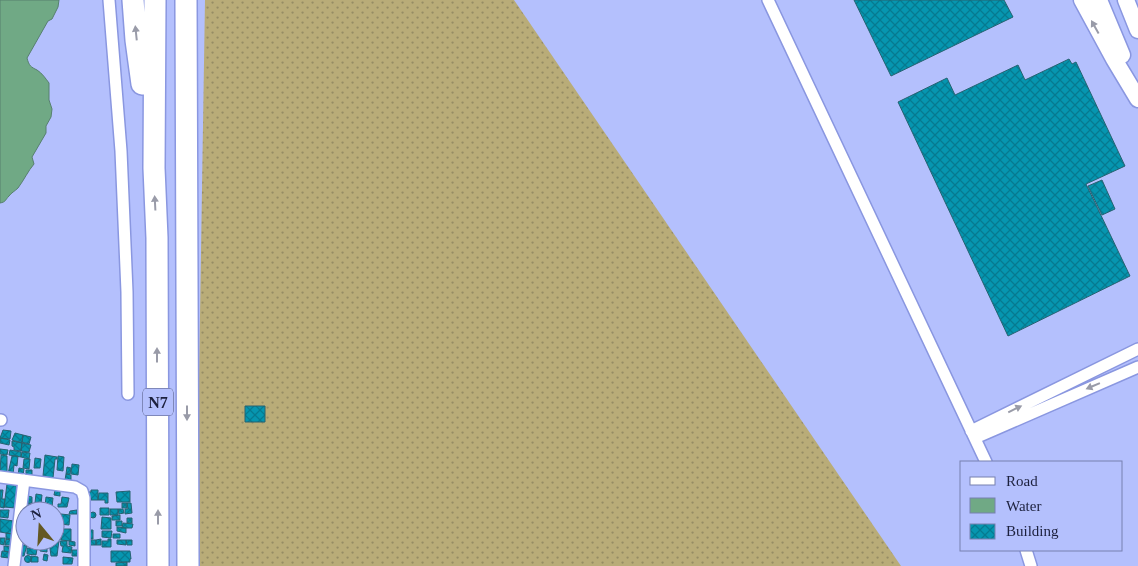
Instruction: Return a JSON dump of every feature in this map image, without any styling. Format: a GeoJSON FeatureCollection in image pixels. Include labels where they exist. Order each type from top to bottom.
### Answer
{"type":"FeatureCollection","features":[{"type":"Feature","properties":{"kind":"highway"},"geometry":{"type":"LineString","coordinates":[[134,0],[136,40],[154,168]]}},
{"type":"Feature","properties":{"kind":"highway","name":"N7"},"geometry":{"type":"LineString","coordinates":[[154,0],[158,566]]}},
{"type":"Feature","properties":{"kind":"highway","name":"N7"},"geometry":{"type":"LineString","coordinates":[[186,0],[188,566]]}},
{"type":"Feature","properties":{"kind":"highway"},"geometry":{"type":"LineString","coordinates":[[187,260],[195,248],[196,0]]}},
{"type":"Feature","properties":{"kind":"main road"},"geometry":{"type":"LineString","coordinates":[[1082,0],[1138,99]]}},
{"type":"Feature","properties":{"kind":"main road"},"geometry":{"type":"LineString","coordinates":[[1099,0],[1138,94]]}},
{"type":"Feature","properties":{"kind":"main road"},"geometry":{"type":"LineString","coordinates":[[1126,0],[1138,30]]}},
{"type":"Feature","properties":{"kind":"street"},"geometry":{"type":"LineString","coordinates":[[109,0],[121,151],[126,272],[128,394]]}},
{"type":"Feature","properties":{"kind":"street"},"geometry":{"type":"LineString","coordinates":[[768,0],[986,461]]}},
{"type":"Feature","properties":{"kind":"street"},"geometry":{"type":"LineString","coordinates":[[973,434],[1138,349]]}},
{"type":"Feature","properties":{"kind":"street"},"geometry":{"type":"LineString","coordinates":[[973,434],[1138,367]]}},
{"type":"Feature","properties":{"kind":"street"},"geometry":{"type":"LineString","coordinates":[[0,477],[74,487],[82,491],[84,498],[84,566]]}},
{"type":"Feature","properties":{"kind":"street"},"geometry":{"type":"LineString","coordinates":[[14,566],[24,480]]}},
{"type":"Feature","properties":{"kind":"street"},"geometry":{"type":"LineString","coordinates":[[1026,551],[1031,566]]}},
{"type":"Feature","properties":{"kind":"shaded area"},"geometry":{"type":"Polygon","coordinates":[[[205,0],[514,0],[901,566],[199,566],[199,379],[205,0]]]}},
{"type":"Feature","properties":{"kind":"water"},"geometry":{"type":"Polygon","coordinates":[[[0,0],[59,0],[52,19],[48,21],[27,58],[30,66],[41,73],[49,83],[51,117],[46,126],[46,133],[32,157],[34,164],[18,188],[0,203],[0,0]]]}},
{"type":"Feature","properties":{"kind":"building"},"geometry":{"type":"Polygon","coordinates":[[[854,0],[1004,0],[1013,17],[891,76],[854,0]]]}},
{"type":"Feature","properties":{"kind":"building"},"geometry":{"type":"Polygon","coordinates":[[[1069,59],[1072,64],[1076,62],[1125,166],[1086,184],[1130,276],[1008,336],[898,102],[947,78],[955,95],[1018,65],[1025,80],[1069,59]]]}},
{"type":"Feature","properties":{"kind":"building"},"geometry":{"type":"Polygon","coordinates":[[[1102,180],[1115,209],[1102,215],[1088,186],[1102,180]]]}},
{"type":"Feature","properties":{"kind":"building"},"geometry":{"type":"Polygon","coordinates":[[[245,406],[265,406],[265,422],[245,422],[245,406]]]}},
{"type":"Feature","properties":{"kind":"building"},"geometry":{"type":"Polygon","coordinates":[[[3,430],[11,431],[10,439],[0,438],[3,430]]]}},
{"type":"Feature","properties":{"kind":"building"},"geometry":{"type":"Polygon","coordinates":[[[15,433],[23,435],[22,443],[12,440],[15,433]]]}},
{"type":"Feature","properties":{"kind":"building"},"geometry":{"type":"Polygon","coordinates":[[[23,435],[31,437],[29,444],[22,442],[23,435]]]}},
{"type":"Feature","properties":{"kind":"building"},"geometry":{"type":"Polygon","coordinates":[[[0,438],[10,440],[9,445],[0,443],[0,438]]]}},
{"type":"Feature","properties":{"kind":"building"},"geometry":{"type":"Polygon","coordinates":[[[12,441],[22,443],[21,451],[14,450],[12,441]]]}},
{"type":"Feature","properties":{"kind":"building"},"geometry":{"type":"Polygon","coordinates":[[[22,443],[31,445],[29,452],[21,451],[22,443]]]}},
{"type":"Feature","properties":{"kind":"building"},"geometry":{"type":"Polygon","coordinates":[[[0,449],[8,450],[7,455],[0,454],[0,449]]]}},
{"type":"Feature","properties":{"kind":"building"},"geometry":{"type":"Polygon","coordinates":[[[10,450],[21,452],[21,457],[9,455],[10,450]]]}},
{"type":"Feature","properties":{"kind":"building"},"geometry":{"type":"Polygon","coordinates":[[[22,452],[30,453],[29,459],[21,457],[22,452]]]}},
{"type":"Feature","properties":{"kind":"building"},"geometry":{"type":"Polygon","coordinates":[[[1,455],[7,456],[7,473],[0,472],[1,455]]]}},
{"type":"Feature","properties":{"kind":"building"},"geometry":{"type":"Polygon","coordinates":[[[45,455],[57,457],[55,459],[53,478],[43,476],[45,455]]]}},
{"type":"Feature","properties":{"kind":"building"},"geometry":{"type":"Polygon","coordinates":[[[12,456],[18,456],[17,466],[14,465],[13,475],[8,474],[12,456]]]}},
{"type":"Feature","properties":{"kind":"building"},"geometry":{"type":"Polygon","coordinates":[[[58,456],[64,457],[63,471],[57,470],[58,456]]]}},
{"type":"Feature","properties":{"kind":"building"},"geometry":{"type":"Polygon","coordinates":[[[35,458],[41,459],[40,468],[34,468],[35,458]]]}},
{"type":"Feature","properties":{"kind":"building"},"geometry":{"type":"Polygon","coordinates":[[[24,459],[30,459],[29,469],[23,468],[24,459]]]}},
{"type":"Feature","properties":{"kind":"building"},"geometry":{"type":"Polygon","coordinates":[[[72,464],[79,465],[78,475],[71,474],[72,464]]]}},
{"type":"Feature","properties":{"kind":"building"},"geometry":{"type":"Polygon","coordinates":[[[67,467],[71,468],[70,474],[66,474],[67,467]]]}},
{"type":"Feature","properties":{"kind":"building"},"geometry":{"type":"Polygon","coordinates":[[[19,468],[24,469],[23,475],[18,475],[19,468]]]}},
{"type":"Feature","properties":{"kind":"building"},"geometry":{"type":"Polygon","coordinates":[[[26,470],[32,470],[32,476],[26,477],[26,470]]]}},
{"type":"Feature","properties":{"kind":"building"},"geometry":{"type":"Polygon","coordinates":[[[66,474],[71,475],[71,481],[65,480],[66,474]]]}},
{"type":"Feature","properties":{"kind":"building"},"geometry":{"type":"Polygon","coordinates":[[[7,484],[14,484],[17,488],[15,508],[4,507],[7,484]]]}},
{"type":"Feature","properties":{"kind":"building"},"geometry":{"type":"Polygon","coordinates":[[[0,490],[3,490],[2,499],[5,499],[4,508],[0,507],[0,490]]]}},
{"type":"Feature","properties":{"kind":"building"},"geometry":{"type":"Polygon","coordinates":[[[55,490],[60,490],[60,496],[54,495],[55,490]]]}},
{"type":"Feature","properties":{"kind":"building"},"geometry":{"type":"Polygon","coordinates":[[[91,490],[98,490],[98,500],[91,500],[89,498],[91,490]]]}},
{"type":"Feature","properties":{"kind":"building"},"geometry":{"type":"Polygon","coordinates":[[[130,491],[130,502],[117,502],[116,492],[130,491]]]}},
{"type":"Feature","properties":{"kind":"building"},"geometry":{"type":"Polygon","coordinates":[[[99,493],[108,493],[108,503],[105,503],[105,500],[98,500],[99,493]]]}},
{"type":"Feature","properties":{"kind":"building"},"geometry":{"type":"Polygon","coordinates":[[[36,494],[42,495],[41,501],[35,501],[36,494]]]}},
{"type":"Feature","properties":{"kind":"building"},"geometry":{"type":"Polygon","coordinates":[[[28,496],[32,497],[32,501],[27,501],[28,496]]]}},
{"type":"Feature","properties":{"kind":"building"},"geometry":{"type":"Polygon","coordinates":[[[46,497],[53,498],[53,501],[46,501],[46,497]]]}},
{"type":"Feature","properties":{"kind":"building"},"geometry":{"type":"Polygon","coordinates":[[[62,497],[69,498],[67,507],[65,507],[65,501],[61,501],[62,497]]]}},
{"type":"Feature","properties":{"kind":"building"},"geometry":{"type":"Polygon","coordinates":[[[122,503],[127,503],[127,508],[122,508],[122,503]]]}},
{"type":"Feature","properties":{"kind":"building"},"geometry":{"type":"Polygon","coordinates":[[[127,503],[131,503],[132,513],[125,514],[125,509],[128,509],[127,503]]]}},
{"type":"Feature","properties":{"kind":"building"},"geometry":{"type":"Polygon","coordinates":[[[100,508],[109,508],[109,515],[100,515],[100,508]]]}},
{"type":"Feature","properties":{"kind":"building"},"geometry":{"type":"Polygon","coordinates":[[[110,509],[118,509],[118,515],[110,515],[110,509]]]}},
{"type":"Feature","properties":{"kind":"building"},"geometry":{"type":"Polygon","coordinates":[[[118,509],[123,509],[124,513],[119,514],[118,509]]]}},
{"type":"Feature","properties":{"kind":"building"},"geometry":{"type":"Polygon","coordinates":[[[0,510],[9,510],[8,518],[0,517],[0,510]]]}},
{"type":"Feature","properties":{"kind":"building"},"geometry":{"type":"Polygon","coordinates":[[[77,510],[77,514],[69,514],[70,511],[77,510]]]}},
{"type":"Feature","properties":{"kind":"building"},"geometry":{"type":"Polygon","coordinates":[[[93,512],[96,515],[93,518],[90,515],[93,512]]]}},
{"type":"Feature","properties":{"kind":"building"},"geometry":{"type":"Polygon","coordinates":[[[65,514],[70,515],[69,525],[65,525],[65,514]]]}},
{"type":"Feature","properties":{"kind":"building"},"geometry":{"type":"Polygon","coordinates":[[[120,515],[120,520],[112,520],[112,516],[120,515]]]}},
{"type":"Feature","properties":{"kind":"building"},"geometry":{"type":"Polygon","coordinates":[[[102,517],[111,518],[111,529],[101,529],[102,517]]]}},
{"type":"Feature","properties":{"kind":"building"},"geometry":{"type":"Polygon","coordinates":[[[127,518],[132,518],[132,523],[127,523],[127,518]]]}},
{"type":"Feature","properties":{"kind":"building"},"geometry":{"type":"Polygon","coordinates":[[[0,519],[14,521],[12,534],[0,532],[0,519]]]}},
{"type":"Feature","properties":{"kind":"building"},"geometry":{"type":"Polygon","coordinates":[[[116,521],[122,521],[122,526],[116,526],[116,521]]]}},
{"type":"Feature","properties":{"kind":"building"},"geometry":{"type":"Polygon","coordinates":[[[123,523],[133,524],[132,528],[122,528],[123,523]]]}},
{"type":"Feature","properties":{"kind":"building"},"geometry":{"type":"Polygon","coordinates":[[[117,527],[126,528],[126,533],[117,531],[117,527]]]}},
{"type":"Feature","properties":{"kind":"building"},"geometry":{"type":"Polygon","coordinates":[[[65,529],[71,529],[71,541],[65,540],[65,529]]]}},
{"type":"Feature","properties":{"kind":"building"},"geometry":{"type":"Polygon","coordinates":[[[88,530],[93,530],[93,539],[88,539],[88,530]]]}},
{"type":"Feature","properties":{"kind":"building"},"geometry":{"type":"Polygon","coordinates":[[[102,531],[112,531],[111,538],[102,537],[102,531]]]}},
{"type":"Feature","properties":{"kind":"building"},"geometry":{"type":"Polygon","coordinates":[[[6,533],[13,534],[12,539],[6,539],[6,533]]]}},
{"type":"Feature","properties":{"kind":"building"},"geometry":{"type":"Polygon","coordinates":[[[113,534],[120,534],[120,538],[113,538],[113,534]]]}},
{"type":"Feature","properties":{"kind":"building"},"geometry":{"type":"Polygon","coordinates":[[[0,538],[5,538],[4,545],[0,544],[0,538]]]}},
{"type":"Feature","properties":{"kind":"building"},"geometry":{"type":"Polygon","coordinates":[[[6,539],[11,540],[11,545],[5,545],[6,539]]]}},
{"type":"Feature","properties":{"kind":"building"},"geometry":{"type":"Polygon","coordinates":[[[101,539],[101,545],[96,545],[96,540],[101,539]]]}},
{"type":"Feature","properties":{"kind":"building"},"geometry":{"type":"Polygon","coordinates":[[[108,539],[111,539],[111,547],[102,547],[102,541],[108,541],[108,539]]]}},
{"type":"Feature","properties":{"kind":"building"},"geometry":{"type":"Polygon","coordinates":[[[88,540],[96,540],[96,545],[88,545],[88,540]]]}},
{"type":"Feature","properties":{"kind":"building"},"geometry":{"type":"Polygon","coordinates":[[[117,540],[126,540],[126,545],[117,544],[117,540]]]}},
{"type":"Feature","properties":{"kind":"building"},"geometry":{"type":"Polygon","coordinates":[[[126,540],[132,540],[132,545],[127,545],[126,540]]]}},
{"type":"Feature","properties":{"kind":"building"},"geometry":{"type":"Polygon","coordinates":[[[65,541],[67,541],[67,546],[72,547],[71,553],[62,552],[65,551],[65,541]]]}},
{"type":"Feature","properties":{"kind":"building"},"geometry":{"type":"Polygon","coordinates":[[[69,541],[75,542],[75,546],[69,545],[69,541]]]}},
{"type":"Feature","properties":{"kind":"building"},"geometry":{"type":"Polygon","coordinates":[[[4,546],[11,547],[10,552],[4,551],[4,546]]]}},
{"type":"Feature","properties":{"kind":"building"},"geometry":{"type":"Polygon","coordinates":[[[72,550],[79,550],[79,556],[72,556],[72,550]]]}},
{"type":"Feature","properties":{"kind":"building"},"geometry":{"type":"Polygon","coordinates":[[[2,551],[9,552],[9,558],[1,557],[2,551]]]}},
{"type":"Feature","properties":{"kind":"building"},"geometry":{"type":"Polygon","coordinates":[[[19,551],[25,551],[24,556],[19,556],[19,551]]]}},
{"type":"Feature","properties":{"kind":"building"},"geometry":{"type":"Polygon","coordinates":[[[27,551],[37,551],[36,555],[27,554],[27,551]]]}},
{"type":"Feature","properties":{"kind":"building"},"geometry":{"type":"Polygon","coordinates":[[[50,551],[58,551],[57,556],[51,556],[50,551]]]}},
{"type":"Feature","properties":{"kind":"building"},"geometry":{"type":"Polygon","coordinates":[[[111,551],[130,551],[130,562],[111,562],[111,551]]]}},
{"type":"Feature","properties":{"kind":"building"},"geometry":{"type":"Polygon","coordinates":[[[44,554],[48,555],[47,561],[43,560],[44,554]]]}},
{"type":"Feature","properties":{"kind":"building"},"geometry":{"type":"Polygon","coordinates":[[[28,555],[32,559],[28,563],[24,559],[28,555]]]}},
{"type":"Feature","properties":{"kind":"building"},"geometry":{"type":"Polygon","coordinates":[[[31,556],[38,557],[38,562],[31,562],[31,556]]]}},
{"type":"Feature","properties":{"kind":"building"},"geometry":{"type":"Polygon","coordinates":[[[63,557],[73,558],[72,564],[63,564],[63,557]]]}},
{"type":"Feature","properties":{"kind":"building"},"geometry":{"type":"Polygon","coordinates":[[[127,562],[127,566],[116,566],[116,563],[127,562]]]}}]}
